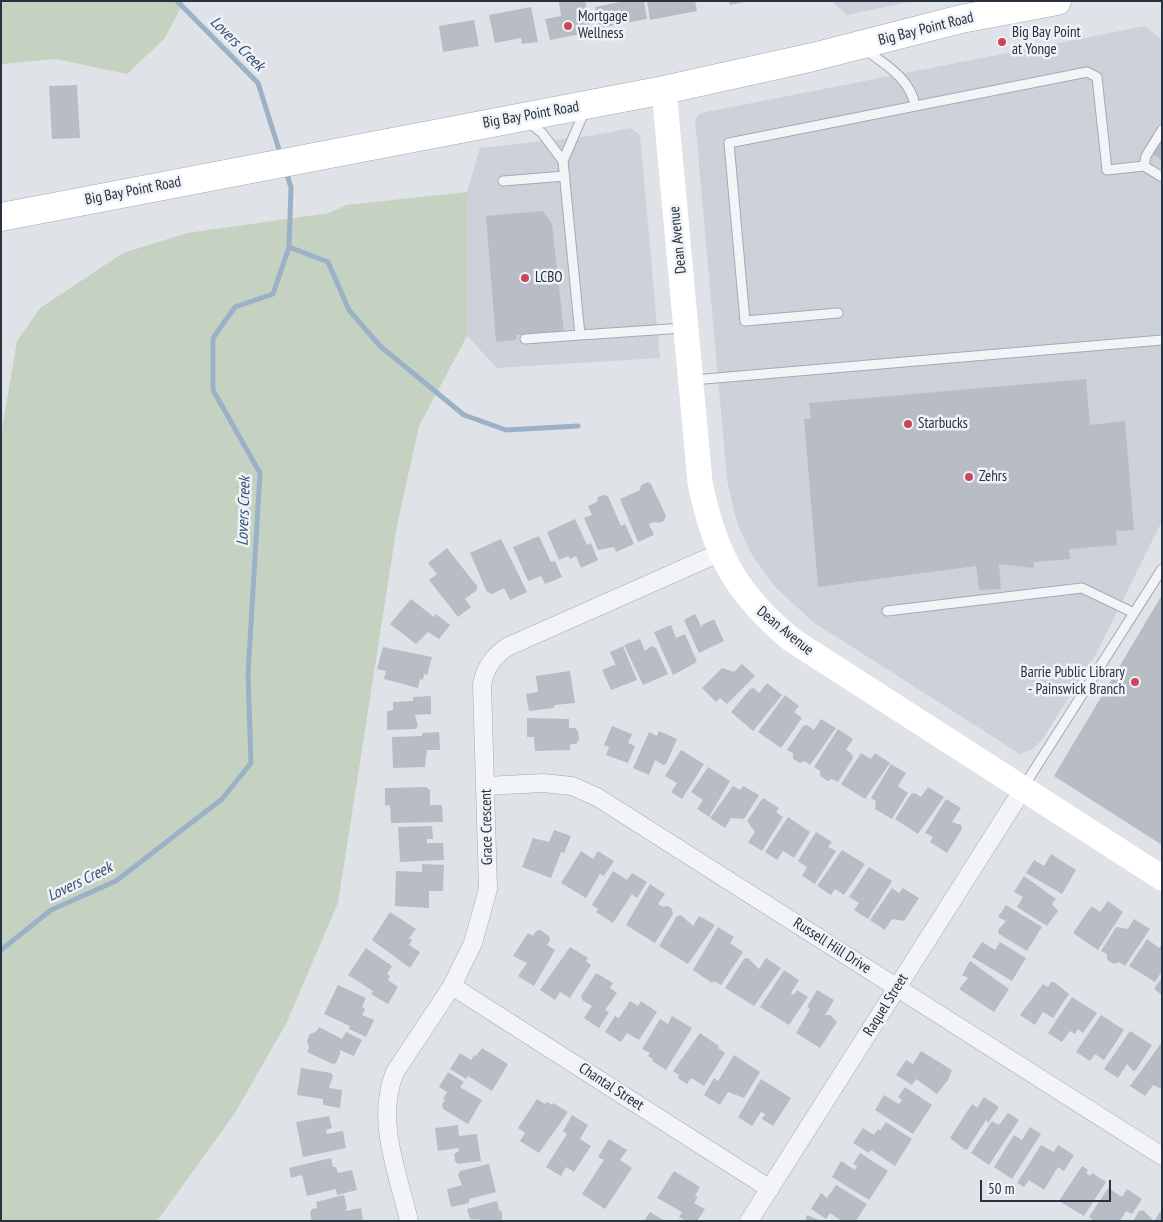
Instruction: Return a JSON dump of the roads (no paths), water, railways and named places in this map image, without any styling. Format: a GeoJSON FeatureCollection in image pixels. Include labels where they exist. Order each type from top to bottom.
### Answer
{"type":"FeatureCollection","features":[{"type":"Feature","properties":{"kind":"main road"},"geometry":{"type":"LineString","coordinates":[[961,19],[983,4],[1000,1]]}},
{"type":"Feature","properties":{"kind":"main road","name":"Big Bay Point Road"},"geometry":{"type":"LineString","coordinates":[[1,217],[375,146],[520,116],[664,90],[860,46],[961,19],[1057,1]]}},
{"type":"Feature","properties":{"kind":"street","name":"Dean Avenue"},"geometry":{"type":"LineString","coordinates":[[664,90],[700,482],[711,530],[720,553],[754,605],[792,640],[1162,878]]}},
{"type":"Feature","properties":{"kind":"street","name":"Grace Crescent"},"geometry":{"type":"LineString","coordinates":[[409,1221],[387,1128],[386,1106],[389,1087],[407,1052],[452,986],[474,943],[488,889],[482,684],[486,669],[493,657],[507,648],[720,553]]}},
{"type":"Feature","properties":{"kind":"street","name":"Russell Hill Drive"},"geometry":{"type":"LineString","coordinates":[[486,786],[544,783],[572,786],[597,796],[1162,1156]]}},
{"type":"Feature","properties":{"kind":"street","name":"Raquel Street"},"geometry":{"type":"LineString","coordinates":[[749,1221],[1023,789]]}},
{"type":"Feature","properties":{"kind":"street","name":"Chantal Street"},"geometry":{"type":"LineString","coordinates":[[452,986],[770,1189]]}},
{"type":"Feature","properties":{"kind":"lane"},"geometry":{"type":"LineString","coordinates":[[860,46],[894,71],[906,83],[913,93],[915,106]]}},
{"type":"Feature","properties":{"kind":"lane"},"geometry":{"type":"LineString","coordinates":[[838,313],[745,321],[729,143],[1087,72],[1098,77],[1107,170],[1144,166],[1162,177]]}},
{"type":"Feature","properties":{"kind":"lane"},"geometry":{"type":"LineString","coordinates":[[563,161],[587,105]]}},
{"type":"Feature","properties":{"kind":"lane"},"geometry":{"type":"LineString","coordinates":[[520,116],[542,133],[563,161],[580,334]]}},
{"type":"Feature","properties":{"kind":"lane"},"geometry":{"type":"LineString","coordinates":[[1144,166],[1146,156],[1162,130]]}},
{"type":"Feature","properties":{"kind":"lane"},"geometry":{"type":"LineString","coordinates":[[503,181],[565,176]]}},
{"type":"Feature","properties":{"kind":"lane"},"geometry":{"type":"LineString","coordinates":[[525,339],[687,328]]}},
{"type":"Feature","properties":{"kind":"lane"},"geometry":{"type":"LineString","coordinates":[[691,380],[1162,340]]}},
{"type":"Feature","properties":{"kind":"lane"},"geometry":{"type":"LineString","coordinates":[[1023,789],[1162,569]]}},
{"type":"Feature","properties":{"kind":"lane"},"geometry":{"type":"LineString","coordinates":[[887,611],[1082,588],[1134,613]]}},
{"type":"Feature","properties":{"kind":"waterway","name":"Lovers Creek"},"geometry":{"type":"LineString","coordinates":[[177,1],[258,83],[281,156]]}},
{"type":"Feature","properties":{"kind":"waterway","name":"Lovers Creek"},"geometry":{"type":"LineString","coordinates":[[1,950],[51,910],[116,881],[222,799],[251,763],[248,674],[260,473],[213,390],[213,338],[235,307],[273,294],[289,247],[291,188],[286,171]]}},
{"type":"Feature","properties":{"kind":"waterway"},"geometry":{"type":"LineString","coordinates":[[289,247],[328,262],[349,310],[380,346],[464,415],[506,430],[578,426]]}},
{"type":"Feature","properties":{"kind":"place","name":"Mortgage Wellness"},"geometry":{"type":"Point","coordinates":[568,26]}},
{"type":"Feature","properties":{"kind":"place","name":"Big Bay Point at Yonge"},"geometry":{"type":"Point","coordinates":[1002,42]}},
{"type":"Feature","properties":{"kind":"place","name":"LCBO"},"geometry":{"type":"Point","coordinates":[525,278]}},
{"type":"Feature","properties":{"kind":"place","name":"Starbucks"},"geometry":{"type":"Point","coordinates":[908,424]}},
{"type":"Feature","properties":{"kind":"place","name":"Zehrs"},"geometry":{"type":"Point","coordinates":[969,477]}},
{"type":"Feature","properties":{"kind":"place","name":"Barrie Public Library - Painswick Branch"},"geometry":{"type":"Point","coordinates":[1135,682]}}]}
